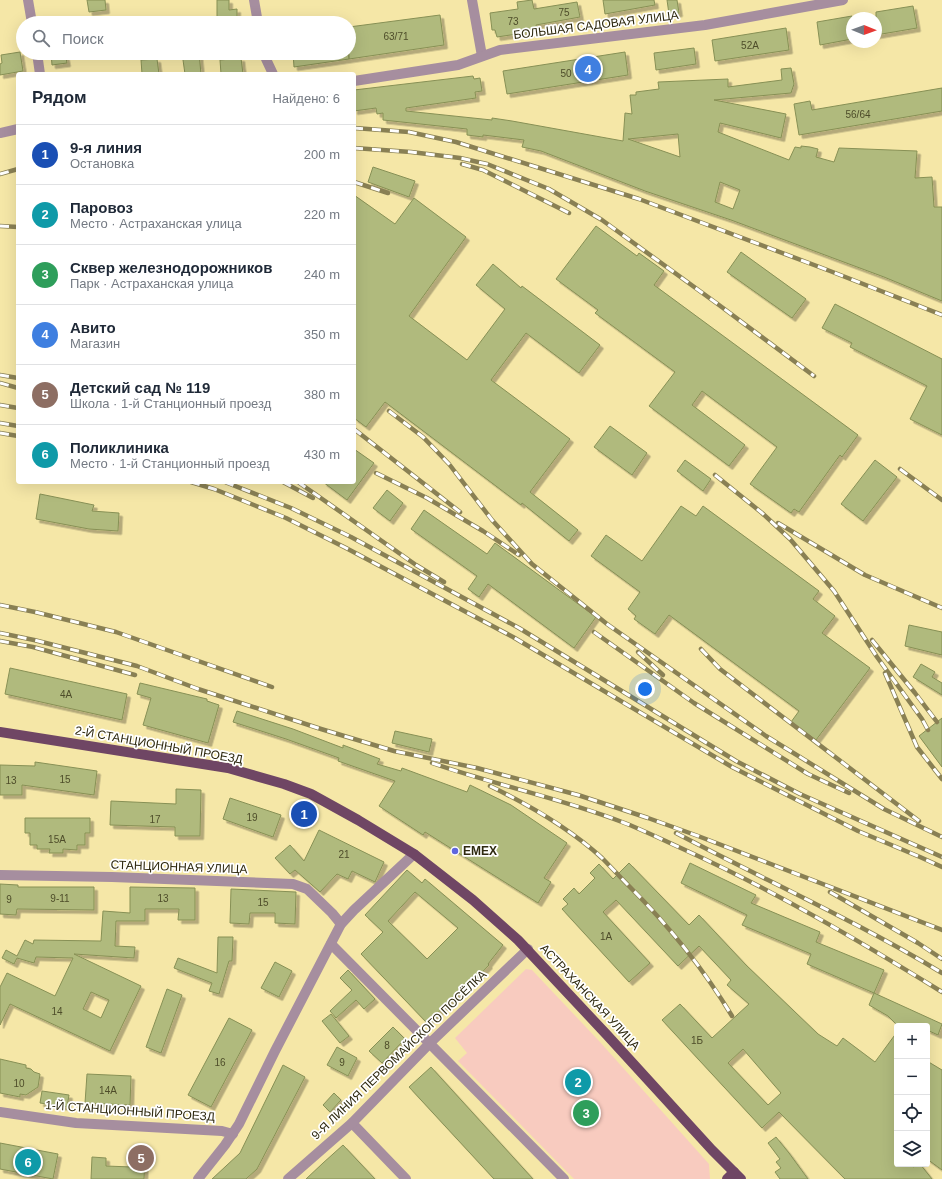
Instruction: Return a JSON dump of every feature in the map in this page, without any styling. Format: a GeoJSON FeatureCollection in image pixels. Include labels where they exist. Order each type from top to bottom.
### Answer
{"type":"FeatureCollection","features":[{"type":"Feature","properties":{"kind":"main road","name":"2-Й СТАНЦИОННЫЙ ПРОЕЗД"},"geometry":{"type":"LineString","coordinates":[[0,732],[228,768],[284,784],[311,794],[414,854]]}},
{"type":"Feature","properties":{"kind":"main road","name":"АСТРАХАНСКАЯ УЛИЦА"},"geometry":{"type":"LineString","coordinates":[[414,854],[473,900],[528,949],[712,1150],[734,1177]]}},
{"type":"Feature","properties":{"kind":"street"},"geometry":{"type":"LineString","coordinates":[[28,0],[31,16]]}},
{"type":"Feature","properties":{"kind":"street"},"geometry":{"type":"LineString","coordinates":[[254,0],[257,16]]}},
{"type":"Feature","properties":{"kind":"street"},"geometry":{"type":"LineString","coordinates":[[472,0],[482,56]]}},
{"type":"Feature","properties":{"kind":"street","name":"БОЛЬШАЯ САДОВАЯ УЛИЦА"},"geometry":{"type":"LineString","coordinates":[[356,81],[458,65],[500,50],[705,25],[843,0]]}},
{"type":"Feature","properties":{"kind":"street"},"geometry":{"type":"LineString","coordinates":[[38,60],[40,72]]}},
{"type":"Feature","properties":{"kind":"street"},"geometry":{"type":"LineString","coordinates":[[267,60],[273,72]]}},
{"type":"Feature","properties":{"kind":"street"},"geometry":{"type":"LineString","coordinates":[[0,133],[16,129]]}},
{"type":"Feature","properties":{"kind":"street"},"geometry":{"type":"LineString","coordinates":[[198,1179],[233,1134],[341,924],[414,854]]}},
{"type":"Feature","properties":{"kind":"street","name":"СТАНЦИОННАЯ УЛИЦА"},"geometry":{"type":"LineString","coordinates":[[0,875],[112,877],[293,884],[307,889],[332,913],[341,924]]}},
{"type":"Feature","properties":{"kind":"street"},"geometry":{"type":"LineString","coordinates":[[331,944],[564,1179]]}},
{"type":"Feature","properties":{"kind":"street","name":"9-Я ЛИНИЯ ПЕРВОМАЙСКОГО ПОСЁЛКА"},"geometry":{"type":"LineString","coordinates":[[288,1179],[352,1123],[430,1043],[528,949]]}},
{"type":"Feature","properties":{"kind":"street","name":"1-Й СТАНЦИОННЫЙ ПРОЕЗД"},"geometry":{"type":"LineString","coordinates":[[0,1112],[76,1123],[222,1130],[233,1134]]}},
{"type":"Feature","properties":{"kind":"street"},"geometry":{"type":"LineString","coordinates":[[352,1123],[406,1179]]}},
{"type":"Feature","properties":{"kind":"shaded area"},"geometry":{"type":"Polygon","coordinates":[[[526,969],[532,970],[600,1042],[709,1164],[710,1179],[574,1179],[458,1061],[467,1053],[455,1038],[526,969]]]}},
{"type":"Feature","properties":{"kind":"building"},"geometry":{"type":"Polygon","coordinates":[[[87,0],[105,0],[106,10],[89,12],[87,0]]]}},
{"type":"Feature","properties":{"kind":"building"},"geometry":{"type":"Polygon","coordinates":[[[217,0],[229,0],[229,10],[237,9],[237,16],[217,16],[217,0]]]}},
{"type":"Feature","properties":{"kind":"building"},"geometry":{"type":"Polygon","coordinates":[[[532,0],[534,9],[577,2],[580,17],[536,25],[537,31],[497,37],[495,30],[492,30],[490,13],[518,9],[517,2],[532,0]]]}},
{"type":"Feature","properties":{"kind":"building"},"geometry":{"type":"Polygon","coordinates":[[[603,0],[654,0],[655,5],[605,14],[603,0]]]}},
{"type":"Feature","properties":{"kind":"building"},"geometry":{"type":"Polygon","coordinates":[[[667,0],[677,0],[679,13],[669,14],[667,0]]]}},
{"type":"Feature","properties":{"kind":"building"},"geometry":{"type":"Polygon","coordinates":[[[913,6],[917,28],[882,34],[882,12],[876,12],[913,6]]]}},
{"type":"Feature","properties":{"kind":"building"},"geometry":{"type":"Polygon","coordinates":[[[440,15],[444,45],[356,58],[356,26],[440,15]]]}},
{"type":"Feature","properties":{"kind":"building"},"geometry":{"type":"Polygon","coordinates":[[[846,17],[846,40],[820,45],[817,22],[846,17]]]}},
{"type":"Feature","properties":{"kind":"building"},"geometry":{"type":"Polygon","coordinates":[[[786,28],[789,50],[715,61],[712,40],[786,28]]]}},
{"type":"Feature","properties":{"kind":"building"},"geometry":{"type":"Polygon","coordinates":[[[694,48],[696,64],[656,70],[654,53],[694,48]]]}},
{"type":"Feature","properties":{"kind":"building"},"geometry":{"type":"Polygon","coordinates":[[[625,52],[628,75],[507,94],[503,71],[625,52]]]}},
{"type":"Feature","properties":{"kind":"building"},"geometry":{"type":"Polygon","coordinates":[[[16,53],[16,60],[21,60],[23,71],[0,75],[0,64],[2,63],[1,55],[16,53]]]}},
{"type":"Feature","properties":{"kind":"building"},"geometry":{"type":"Polygon","coordinates":[[[52,60],[66,60],[67,63],[52,65],[52,60]]]}},
{"type":"Feature","properties":{"kind":"building"},"geometry":{"type":"Polygon","coordinates":[[[141,60],[157,60],[159,72],[142,72],[141,60]]]}},
{"type":"Feature","properties":{"kind":"building"},"geometry":{"type":"Polygon","coordinates":[[[183,60],[200,60],[201,72],[185,72],[183,60]]]}},
{"type":"Feature","properties":{"kind":"building"},"geometry":{"type":"Polygon","coordinates":[[[220,60],[241,60],[243,72],[221,72],[220,60]]]}},
{"type":"Feature","properties":{"kind":"building"},"geometry":{"type":"Polygon","coordinates":[[[294,60],[342,60],[294,67],[294,60]]]}},
{"type":"Feature","properties":{"kind":"building"},"geometry":{"type":"Polygon","coordinates":[[[791,68],[794,84],[791,93],[714,100],[786,114],[781,138],[720,123],[718,132],[789,160],[795,147],[801,148],[801,146],[818,149],[816,157],[834,162],[839,148],[917,151],[915,178],[932,177],[934,207],[942,207],[942,301],[884,277],[731,220],[645,191],[541,151],[522,147],[524,140],[483,135],[483,137],[467,135],[467,129],[383,120],[383,113],[377,114],[376,108],[356,111],[356,90],[473,76],[474,79],[480,78],[482,91],[475,92],[476,98],[406,108],[406,111],[492,120],[492,118],[623,141],[625,113],[632,114],[630,95],[636,95],[636,92],[659,89],[658,82],[728,79],[728,87],[782,80],[781,69],[791,68]],[[678,134],[628,139],[680,157],[678,134]],[[720,182],[715,202],[733,209],[740,190],[720,182]]]}},
{"type":"Feature","properties":{"kind":"building"},"geometry":{"type":"Polygon","coordinates":[[[942,88],[942,111],[799,135],[794,104],[810,101],[812,110],[942,88]]]}},
{"type":"Feature","properties":{"kind":"building"},"geometry":{"type":"Polygon","coordinates":[[[373,167],[415,181],[409,197],[368,182],[373,167]]]}},
{"type":"Feature","properties":{"kind":"building"},"geometry":{"type":"Polygon","coordinates":[[[356,196],[395,224],[414,198],[466,237],[409,316],[467,360],[505,309],[476,285],[493,264],[521,288],[522,286],[600,345],[579,373],[526,333],[491,380],[570,439],[530,492],[578,530],[569,541],[522,503],[521,505],[385,402],[366,427],[356,420],[356,196]]]}},
{"type":"Feature","properties":{"kind":"building"},"geometry":{"type":"Polygon","coordinates":[[[596,226],[637,256],[639,253],[664,271],[654,285],[858,435],[842,457],[840,455],[799,512],[794,509],[791,513],[750,484],[777,447],[702,391],[692,405],[745,445],[729,466],[649,406],[675,372],[595,313],[598,310],[556,279],[596,226]]]}},
{"type":"Feature","properties":{"kind":"building"},"geometry":{"type":"Polygon","coordinates":[[[741,252],[806,299],[792,318],[727,272],[741,252]]]}},
{"type":"Feature","properties":{"kind":"building"},"geometry":{"type":"Polygon","coordinates":[[[835,304],[942,359],[942,435],[910,419],[927,386],[850,347],[852,343],[822,328],[835,304]]]}},
{"type":"Feature","properties":{"kind":"building"},"geometry":{"type":"Polygon","coordinates":[[[610,426],[647,453],[632,475],[594,447],[610,426]]]}},
{"type":"Feature","properties":{"kind":"building"},"geometry":{"type":"Polygon","coordinates":[[[356,450],[374,463],[347,500],[326,484],[356,484],[356,450]]]}},
{"type":"Feature","properties":{"kind":"building"},"geometry":{"type":"Polygon","coordinates":[[[685,460],[711,479],[703,491],[677,471],[685,460]]]}},
{"type":"Feature","properties":{"kind":"building"},"geometry":{"type":"Polygon","coordinates":[[[875,460],[897,477],[863,521],[841,504],[875,460]]]}},
{"type":"Feature","properties":{"kind":"building"},"geometry":{"type":"Polygon","coordinates":[[[387,490],[403,503],[390,521],[373,508],[387,490]]]}},
{"type":"Feature","properties":{"kind":"building"},"geometry":{"type":"Polygon","coordinates":[[[40,494],[94,505],[92,511],[119,513],[118,531],[89,529],[36,519],[40,494]]]}},
{"type":"Feature","properties":{"kind":"building"},"geometry":{"type":"Polygon","coordinates":[[[681,506],[696,516],[703,506],[819,591],[813,599],[835,616],[822,633],[870,668],[816,740],[791,722],[799,711],[669,615],[655,634],[634,619],[636,616],[628,609],[640,592],[591,556],[606,535],[642,561],[681,506]]]}},
{"type":"Feature","properties":{"kind":"building"},"geometry":{"type":"Polygon","coordinates":[[[424,510],[487,554],[495,543],[596,617],[574,648],[488,584],[479,597],[468,589],[477,576],[411,529],[424,510]]]}},
{"type":"Feature","properties":{"kind":"building"},"geometry":{"type":"Polygon","coordinates":[[[909,625],[942,632],[942,655],[905,646],[909,625]]]}},
{"type":"Feature","properties":{"kind":"building"},"geometry":{"type":"Polygon","coordinates":[[[921,664],[935,672],[932,677],[942,683],[942,695],[913,677],[921,664]]]}},
{"type":"Feature","properties":{"kind":"building"},"geometry":{"type":"Polygon","coordinates":[[[10,668],[127,694],[122,720],[5,694],[10,668]]]}},
{"type":"Feature","properties":{"kind":"building"},"geometry":{"type":"Polygon","coordinates":[[[140,683],[207,699],[207,701],[219,705],[208,743],[143,725],[151,698],[137,694],[140,683]]]}},
{"type":"Feature","properties":{"kind":"building"},"geometry":{"type":"Polygon","coordinates":[[[237,711],[293,729],[343,748],[343,745],[380,759],[377,764],[401,771],[402,768],[467,792],[470,785],[511,805],[567,843],[544,878],[551,882],[538,903],[425,832],[423,835],[379,806],[395,781],[338,761],[339,758],[233,722],[237,711]]]}},
{"type":"Feature","properties":{"kind":"building"},"geometry":{"type":"Polygon","coordinates":[[[942,718],[942,767],[919,736],[942,718]]]}},
{"type":"Feature","properties":{"kind":"building"},"geometry":{"type":"Polygon","coordinates":[[[395,731],[432,739],[429,752],[392,743],[395,731]]]}},
{"type":"Feature","properties":{"kind":"building"},"geometry":{"type":"Polygon","coordinates":[[[35,762],[97,771],[94,795],[22,785],[22,795],[0,795],[0,765],[35,766],[35,762]]]}},
{"type":"Feature","properties":{"kind":"building"},"geometry":{"type":"Polygon","coordinates":[[[176,789],[201,790],[200,836],[175,836],[175,827],[110,825],[111,801],[176,804],[176,789]]]}},
{"type":"Feature","properties":{"kind":"building"},"geometry":{"type":"Polygon","coordinates":[[[230,798],[281,815],[273,837],[223,819],[230,798]]]}},
{"type":"Feature","properties":{"kind":"building"},"geometry":{"type":"Polygon","coordinates":[[[25,818],[90,818],[90,833],[85,833],[85,845],[77,845],[77,850],[63,849],[63,853],[49,853],[50,849],[37,849],[37,845],[30,845],[30,833],[25,833],[25,818]]]}},
{"type":"Feature","properties":{"kind":"building"},"geometry":{"type":"Polygon","coordinates":[[[319,830],[384,862],[375,882],[352,871],[348,879],[337,874],[320,892],[295,870],[290,874],[275,858],[290,845],[304,861],[319,830]]]}},
{"type":"Feature","properties":{"kind":"building"},"geometry":{"type":"Polygon","coordinates":[[[629,863],[689,925],[699,915],[746,965],[818,1034],[837,1046],[843,1038],[875,1062],[894,1036],[894,1167],[922,1167],[932,1179],[845,1179],[779,1112],[762,1128],[662,1020],[680,1004],[712,1038],[749,1004],[727,985],[731,980],[699,946],[678,966],[616,900],[603,912],[650,963],[629,982],[562,909],[568,904],[563,899],[574,888],[579,894],[595,878],[590,873],[599,864],[613,879],[629,863]],[[743,1049],[728,1063],[768,1105],[781,1093],[743,1049]]]}},
{"type":"Feature","properties":{"kind":"building"},"geometry":{"type":"Polygon","coordinates":[[[690,863],[756,895],[751,903],[820,932],[816,942],[884,970],[874,993],[807,964],[811,954],[742,925],[747,915],[681,883],[690,863]]]}},
{"type":"Feature","properties":{"kind":"building"},"geometry":{"type":"Polygon","coordinates":[[[407,870],[422,883],[425,879],[503,945],[488,964],[489,965],[473,982],[472,980],[427,1023],[361,954],[383,932],[365,915],[407,870]],[[415,892],[388,921],[427,959],[458,928],[415,892]]]}},
{"type":"Feature","properties":{"kind":"building"},"geometry":{"type":"Polygon","coordinates":[[[0,884],[18,885],[18,887],[94,887],[94,910],[17,909],[16,915],[0,914],[0,884]]]}},
{"type":"Feature","properties":{"kind":"building"},"geometry":{"type":"Polygon","coordinates":[[[130,887],[195,888],[195,920],[178,920],[179,909],[145,909],[145,921],[116,921],[115,946],[135,947],[134,958],[74,954],[141,986],[110,1051],[10,1004],[0,1025],[0,987],[7,973],[55,996],[73,958],[36,957],[34,963],[17,958],[14,964],[2,958],[6,950],[17,956],[25,940],[33,944],[34,940],[101,941],[103,911],[130,913],[130,887]],[[91,992],[83,1009],[101,1018],[109,1000],[91,992]]]}},
{"type":"Feature","properties":{"kind":"building"},"geometry":{"type":"Polygon","coordinates":[[[231,889],[296,892],[295,924],[275,923],[275,913],[250,913],[249,924],[230,923],[231,889]]]}},
{"type":"Feature","properties":{"kind":"building"},"geometry":{"type":"Polygon","coordinates":[[[218,937],[233,937],[232,961],[229,961],[219,994],[209,991],[212,983],[174,968],[178,958],[217,973],[218,937]]]}},
{"type":"Feature","properties":{"kind":"building"},"geometry":{"type":"Polygon","coordinates":[[[275,962],[292,971],[279,997],[261,988],[275,962]]]}},
{"type":"Feature","properties":{"kind":"building"},"geometry":{"type":"Polygon","coordinates":[[[348,970],[375,999],[364,1009],[356,1000],[336,1018],[330,1011],[352,990],[340,978],[348,970]]]}},
{"type":"Feature","properties":{"kind":"building"},"geometry":{"type":"Polygon","coordinates":[[[167,989],[182,995],[161,1053],[146,1047],[167,989]]]}},
{"type":"Feature","properties":{"kind":"building"},"geometry":{"type":"Polygon","coordinates":[[[874,993],[942,1024],[938,1035],[930,1031],[930,1023],[895,1023],[888,1016],[869,1005],[874,993]]]}},
{"type":"Feature","properties":{"kind":"building"},"geometry":{"type":"Polygon","coordinates":[[[331,1014],[349,1036],[340,1043],[322,1021],[331,1014]]]}},
{"type":"Feature","properties":{"kind":"building"},"geometry":{"type":"Polygon","coordinates":[[[229,1018],[252,1030],[211,1107],[188,1095],[229,1018]]]}},
{"type":"Feature","properties":{"kind":"building"},"geometry":{"type":"Polygon","coordinates":[[[393,1027],[405,1039],[382,1063],[369,1051],[393,1027]]]}},
{"type":"Feature","properties":{"kind":"building"},"geometry":{"type":"Polygon","coordinates":[[[337,1047],[357,1058],[348,1076],[327,1065],[337,1047]]]}},
{"type":"Feature","properties":{"kind":"building"},"geometry":{"type":"Polygon","coordinates":[[[0,1059],[26,1065],[26,1068],[40,1074],[38,1087],[26,1095],[20,1094],[20,1097],[0,1093],[0,1059]]]}},
{"type":"Feature","properties":{"kind":"building"},"geometry":{"type":"Polygon","coordinates":[[[930,1063],[942,1070],[942,1170],[930,1161],[930,1063]]]}},
{"type":"Feature","properties":{"kind":"building"},"geometry":{"type":"Polygon","coordinates":[[[283,1065],[305,1077],[257,1169],[246,1179],[212,1179],[240,1153],[283,1065]]]}},
{"type":"Feature","properties":{"kind":"building"},"geometry":{"type":"Polygon","coordinates":[[[431,1067],[533,1179],[494,1179],[409,1087],[431,1067]]]}},
{"type":"Feature","properties":{"kind":"building"},"geometry":{"type":"Polygon","coordinates":[[[87,1074],[131,1076],[130,1105],[85,1103],[87,1074]]]}},
{"type":"Feature","properties":{"kind":"building"},"geometry":{"type":"Polygon","coordinates":[[[42,1091],[69,1095],[67,1107],[40,1103],[42,1091]]]}},
{"type":"Feature","properties":{"kind":"building"},"geometry":{"type":"Polygon","coordinates":[[[334,1093],[341,1100],[330,1112],[323,1105],[334,1093]]]}},
{"type":"Feature","properties":{"kind":"building"},"geometry":{"type":"Polygon","coordinates":[[[776,1137],[808,1179],[780,1179],[775,1172],[781,1168],[776,1162],[780,1159],[768,1143],[776,1137]]]}},
{"type":"Feature","properties":{"kind":"building"},"geometry":{"type":"Polygon","coordinates":[[[0,1143],[58,1154],[53,1179],[0,1169],[0,1143]]]}},
{"type":"Feature","properties":{"kind":"building"},"geometry":{"type":"Polygon","coordinates":[[[343,1145],[375,1179],[306,1179],[323,1163],[343,1145]]]}},
{"type":"Feature","properties":{"kind":"building"},"geometry":{"type":"Polygon","coordinates":[[[92,1157],[106,1158],[106,1166],[132,1167],[132,1158],[145,1158],[144,1179],[91,1179],[92,1157]]]}},
{"type":"Feature","properties":{"kind":"railway"},"geometry":{"type":"LineString","coordinates":[[356,128],[409,132],[456,142],[639,199],[942,315]]}},
{"type":"Feature","properties":{"kind":"railway"},"geometry":{"type":"LineString","coordinates":[[356,148],[411,152],[460,158],[487,164],[549,189],[602,220],[814,376]]}},
{"type":"Feature","properties":{"kind":"railway"},"geometry":{"type":"LineString","coordinates":[[462,164],[483,170],[569,213]]}},
{"type":"Feature","properties":{"kind":"railway"},"geometry":{"type":"LineString","coordinates":[[0,174],[16,170]]}},
{"type":"Feature","properties":{"kind":"railway"},"geometry":{"type":"LineString","coordinates":[[356,183],[388,193]]}},
{"type":"Feature","properties":{"kind":"railway"},"geometry":{"type":"LineString","coordinates":[[0,226],[16,227]]}},
{"type":"Feature","properties":{"kind":"railway"},"geometry":{"type":"LineString","coordinates":[[0,375],[16,378]]}},
{"type":"Feature","properties":{"kind":"railway"},"geometry":{"type":"LineString","coordinates":[[0,383],[16,387]]}},
{"type":"Feature","properties":{"kind":"railway"},"geometry":{"type":"LineString","coordinates":[[0,405],[16,408]]}},
{"type":"Feature","properties":{"kind":"railway"},"geometry":{"type":"LineString","coordinates":[[389,411],[423,437],[449,464],[492,520],[532,564],[607,624],[766,736],[884,809],[942,837]]}},
{"type":"Feature","properties":{"kind":"railway"},"geometry":{"type":"LineString","coordinates":[[0,423],[16,426]]}},
{"type":"Feature","properties":{"kind":"railway"},"geometry":{"type":"LineString","coordinates":[[356,431],[460,512]]}},
{"type":"Feature","properties":{"kind":"railway"},"geometry":{"type":"LineString","coordinates":[[0,433],[16,436]]}},
{"type":"Feature","properties":{"kind":"railway"},"geometry":{"type":"LineString","coordinates":[[900,469],[942,500]]}},
{"type":"Feature","properties":{"kind":"railway"},"geometry":{"type":"LineString","coordinates":[[376,473],[427,498],[483,531],[519,555]]}},
{"type":"Feature","properties":{"kind":"railway"},"geometry":{"type":"LineString","coordinates":[[715,475],[762,513],[790,539],[834,591],[877,657],[922,719],[928,730]]}},
{"type":"Feature","properties":{"kind":"railway"},"geometry":{"type":"LineString","coordinates":[[198,484],[214,489],[286,518],[346,548],[513,637],[732,767],[858,831],[942,867]]}},
{"type":"Feature","properties":{"kind":"railway"},"geometry":{"type":"LineString","coordinates":[[230,484],[291,508],[351,537],[519,628],[736,761],[800,794],[942,857]]}},
{"type":"Feature","properties":{"kind":"railway"},"geometry":{"type":"LineString","coordinates":[[287,484],[313,498]]}},
{"type":"Feature","properties":{"kind":"railway"},"geometry":{"type":"LineString","coordinates":[[301,484],[416,565],[444,582]]}},
{"type":"Feature","properties":{"kind":"railway"},"geometry":{"type":"LineString","coordinates":[[778,523],[865,575],[942,608]]}},
{"type":"Feature","properties":{"kind":"railway"},"geometry":{"type":"LineString","coordinates":[[0,605],[116,632],[272,687]]}},
{"type":"Feature","properties":{"kind":"railway"},"geometry":{"type":"LineString","coordinates":[[594,632],[694,703],[808,774],[849,793]]}},
{"type":"Feature","properties":{"kind":"railway"},"geometry":{"type":"LineString","coordinates":[[0,633],[137,666],[198,689],[394,751],[477,768],[578,795],[698,836],[942,930]]}},
{"type":"Feature","properties":{"kind":"railway"},"geometry":{"type":"LineString","coordinates":[[872,640],[937,722]]}},
{"type":"Feature","properties":{"kind":"railway"},"geometry":{"type":"LineString","coordinates":[[0,641],[33,647],[135,675]]}},
{"type":"Feature","properties":{"kind":"railway"},"geometry":{"type":"LineString","coordinates":[[701,649],[720,669],[919,821]]}},
{"type":"Feature","properties":{"kind":"railway"},"geometry":{"type":"LineString","coordinates":[[638,652],[663,675]]}},
{"type":"Feature","properties":{"kind":"railway"},"geometry":{"type":"LineString","coordinates":[[885,673],[917,747],[942,779]]}},
{"type":"Feature","properties":{"kind":"railway"},"geometry":{"type":"LineString","coordinates":[[432,763],[599,813],[645,832],[750,881],[879,953],[942,992]]}},
{"type":"Feature","properties":{"kind":"railway"},"geometry":{"type":"LineString","coordinates":[[490,786],[548,818],[576,837],[602,858],[672,932],[697,964],[732,1016]]}},
{"type":"Feature","properties":{"kind":"railway"},"geometry":{"type":"LineString","coordinates":[[676,833],[844,918],[942,973]]}},
{"type":"Feature","properties":{"kind":"railway"},"geometry":{"type":"LineString","coordinates":[[830,892],[918,943],[942,959]]}},
{"type":"Feature","properties":{"kind":"place","name":"Авито"},"geometry":{"type":"Point","coordinates":[588,69]}},
{"type":"Feature","properties":{"kind":"place","name":"9-я линия"},"geometry":{"type":"Point","coordinates":[304,814]}},
{"type":"Feature","properties":{"kind":"place","name":"EMEX"},"geometry":{"type":"Point","coordinates":[455,851]}},
{"type":"Feature","properties":{"kind":"place","name":"Паровоз"},"geometry":{"type":"Point","coordinates":[578,1082]}},
{"type":"Feature","properties":{"kind":"place","name":"Сквер железнодорожников"},"geometry":{"type":"Point","coordinates":[586,1113]}},
{"type":"Feature","properties":{"kind":"place","name":"Детский сад № 119"},"geometry":{"type":"Point","coordinates":[141,1158]}},
{"type":"Feature","properties":{"kind":"place","name":"Поликлиника"},"geometry":{"type":"Point","coordinates":[28,1162]}}]}
